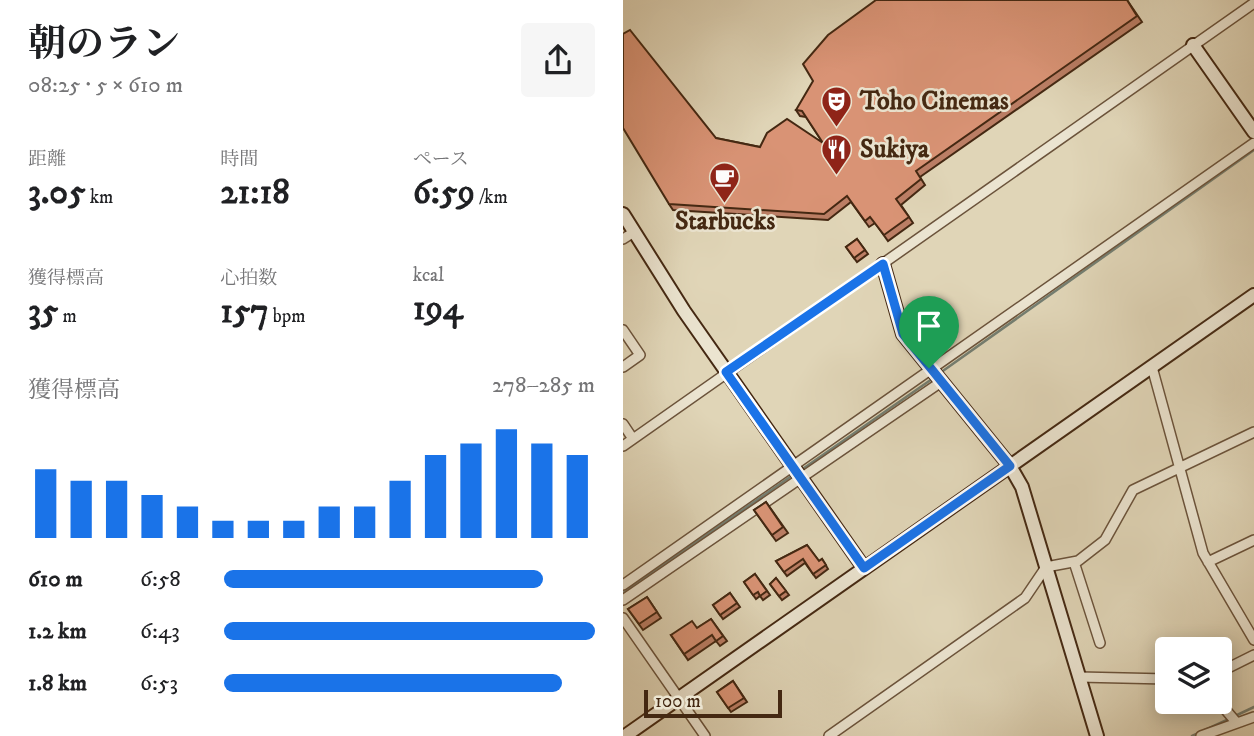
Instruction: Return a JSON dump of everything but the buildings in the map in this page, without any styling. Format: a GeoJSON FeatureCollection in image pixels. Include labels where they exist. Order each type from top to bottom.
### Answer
{"type":"FeatureCollection","features":[{"type":"Feature","properties":{"kind":"street"},"geometry":{"type":"LineString","coordinates":[[623,446],[1254,2]]}},
{"type":"Feature","properties":{"kind":"street"},"geometry":{"type":"LineString","coordinates":[[1193,45],[1254,132]]}},
{"type":"Feature","properties":{"kind":"street"},"geometry":{"type":"LineString","coordinates":[[623,585],[929,368],[1254,143]]}},
{"type":"Feature","properties":{"kind":"street"},"geometry":{"type":"LineString","coordinates":[[623,214],[628,235],[864,568]]}},
{"type":"Feature","properties":{"kind":"street"},"geometry":{"type":"LineString","coordinates":[[883,264],[903,334],[1010,466],[1028,502],[1097,736]]}},
{"type":"Feature","properties":{"kind":"street"},"geometry":{"type":"LineString","coordinates":[[625,736],[1254,295]]}},
{"type":"Feature","properties":{"kind":"street"},"geometry":{"type":"LineString","coordinates":[[623,330],[640,355],[623,367]]}},
{"type":"Feature","properties":{"kind":"street"},"geometry":{"type":"LineString","coordinates":[[1152,367],[1189,507],[1208,562],[1254,640]]}},
{"type":"Feature","properties":{"kind":"street"},"geometry":{"type":"LineString","coordinates":[[623,600],[941,382]]}},
{"type":"Feature","properties":{"kind":"street"},"geometry":{"type":"LineString","coordinates":[[623,424],[633,439]]}},
{"type":"Feature","properties":{"kind":"street"},"geometry":{"type":"LineString","coordinates":[[829,736],[1025,598],[1046,567],[1074,562],[1105,540],[1133,491],[1254,432]]}},
{"type":"Feature","properties":{"kind":"street"},"geometry":{"type":"LineString","coordinates":[[1208,562],[1254,540]]}},
{"type":"Feature","properties":{"kind":"street"},"geometry":{"type":"LineString","coordinates":[[1074,562],[1100,643]]}},
{"type":"Feature","properties":{"kind":"street"},"geometry":{"type":"LineString","coordinates":[[623,618],[705,736]]}},
{"type":"Feature","properties":{"kind":"street"},"geometry":{"type":"LineString","coordinates":[[1232,666],[1254,654]]}},
{"type":"Feature","properties":{"kind":"street"},"geometry":{"type":"LineString","coordinates":[[1079,677],[1155,679]]}},
{"type":"Feature","properties":{"kind":"street"},"geometry":{"type":"LineString","coordinates":[[1229,714],[1236,722]]}},
{"type":"Feature","properties":{"kind":"street"},"geometry":{"type":"LineString","coordinates":[[1201,736],[1254,717]]}},
{"type":"Feature","properties":{"kind":"waterway"},"geometry":{"type":"LineString","coordinates":[[940,373],[1254,150]]}},
{"type":"Feature","properties":{"kind":"waterway"},"geometry":{"type":"LineString","coordinates":[[804,468],[932,379]]}},
{"type":"Feature","properties":{"kind":"waterway"},"geometry":{"type":"LineString","coordinates":[[623,593],[790,477]]}},
{"type":"Feature","properties":{"kind":"waterway"},"geometry":{"type":"LineString","coordinates":[[1235,716],[1254,707]]}},
{"type":"Feature","properties":{"kind":"waterway"},"geometry":{"type":"LineString","coordinates":[[1192,736],[1229,719]]}},
{"type":"Feature","properties":{"kind":"place","name":"Toho Cinemas"},"geometry":{"type":"Point","coordinates":[837,128]}},
{"type":"Feature","properties":{"kind":"place","name":"Sukiya"},"geometry":{"type":"Point","coordinates":[837,176]}},
{"type":"Feature","properties":{"kind":"place","name":"Starbucks"},"geometry":{"type":"Point","coordinates":[725,205]}},
{"type":"Feature","properties":{"kind":"route"},"geometry":{"type":"LineString","coordinates":[[883,264],[903,334],[929,368],[1010,466],[864,568],[726,372],[835,294],[883,264]]}}]}
